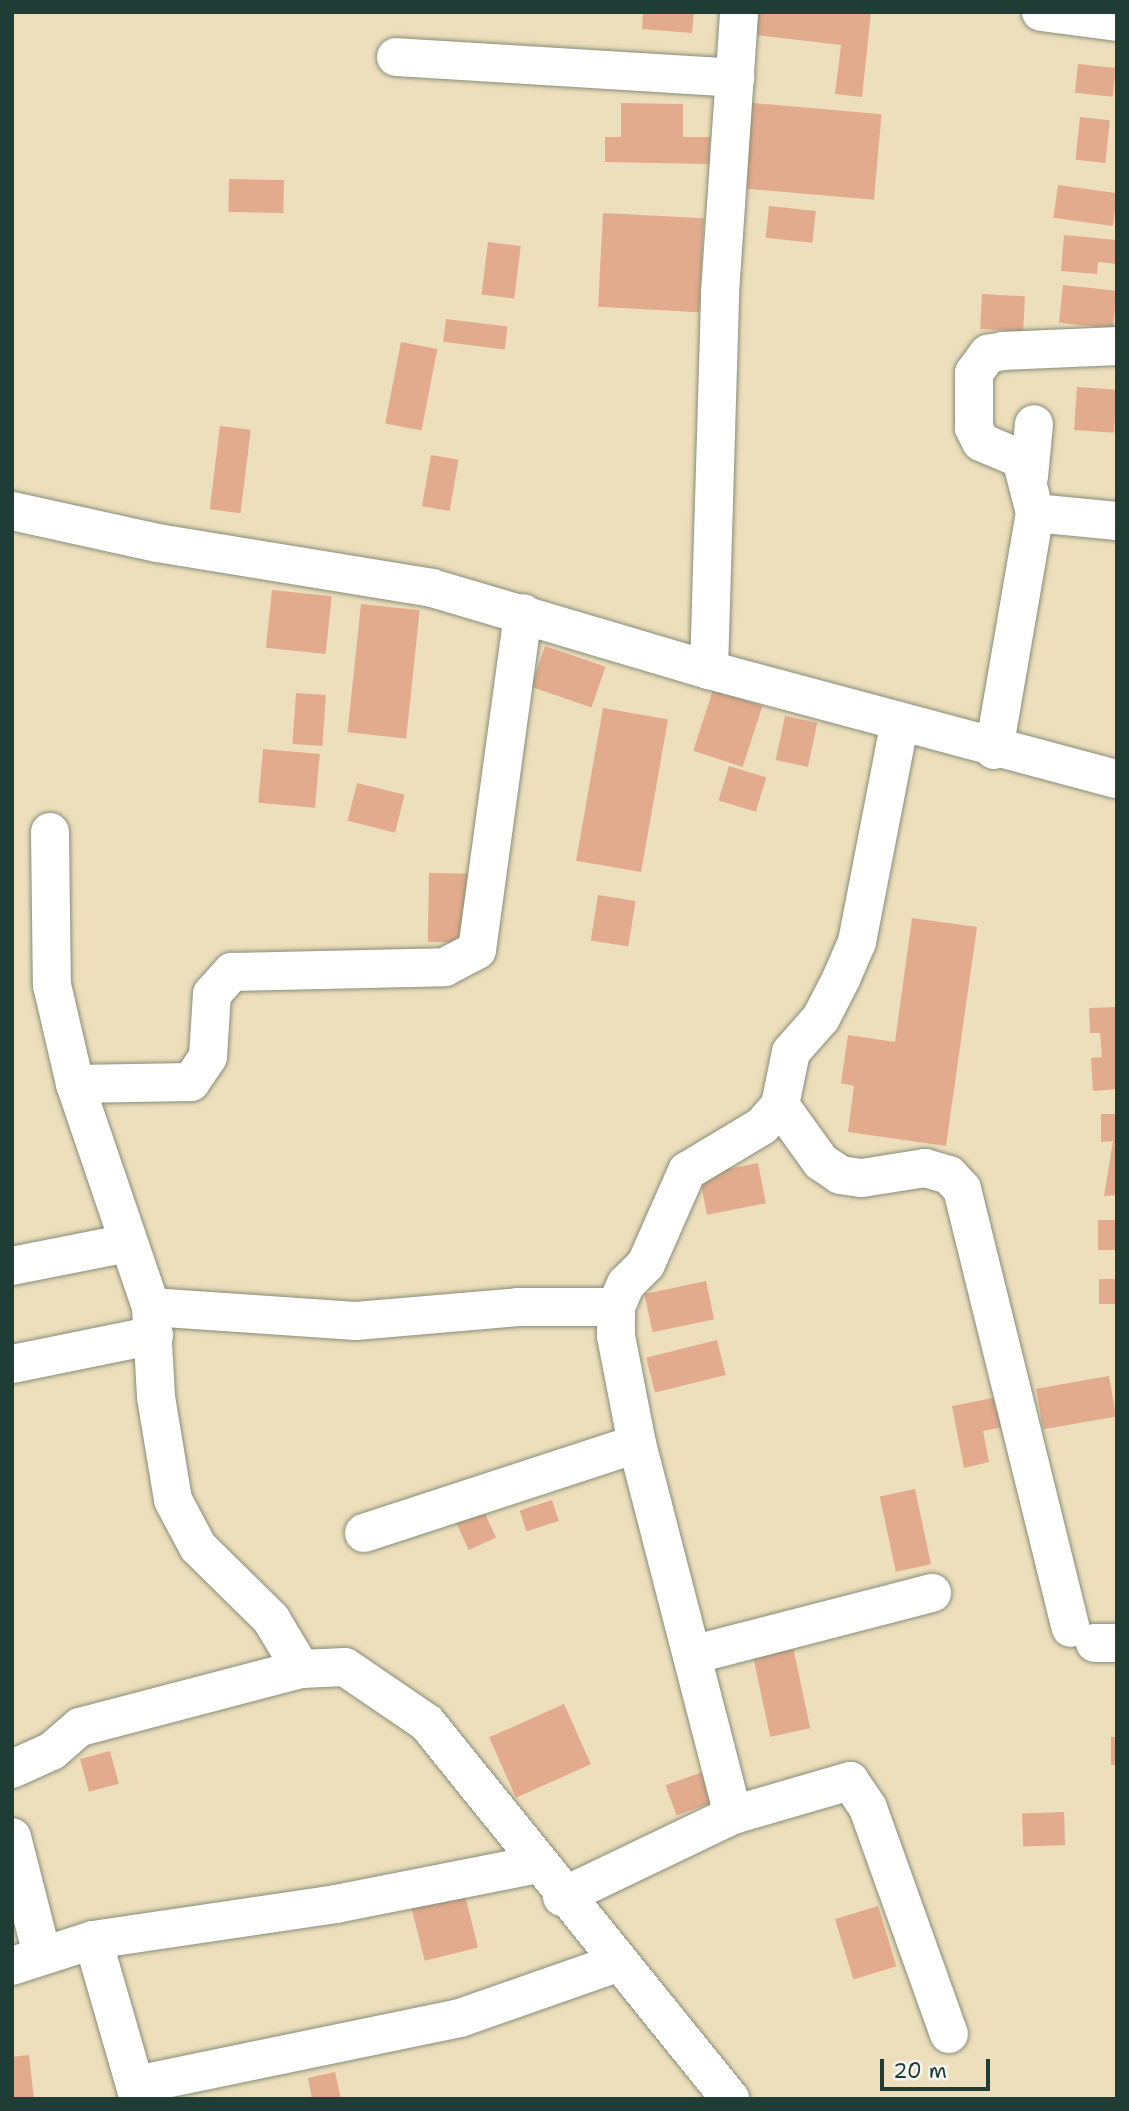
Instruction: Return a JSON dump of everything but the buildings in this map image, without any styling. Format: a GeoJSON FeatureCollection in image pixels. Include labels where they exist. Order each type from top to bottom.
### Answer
{"type":"FeatureCollection","features":[{"type":"Feature","properties":{"kind":"street"},"geometry":{"type":"LineString","coordinates":[[709,670],[720,293],[739,12]]}},
{"type":"Feature","properties":{"kind":"street"},"geometry":{"type":"LineString","coordinates":[[1041,12],[1117,22]]}},
{"type":"Feature","properties":{"kind":"street"},"geometry":{"type":"LineString","coordinates":[[396,57],[735,79]]}},
{"type":"Feature","properties":{"kind":"street"},"geometry":{"type":"LineString","coordinates":[[1032,495],[1021,460],[981,442],[974,428],[979,360],[1003,351],[1117,346]]}},
{"type":"Feature","properties":{"kind":"street"},"geometry":{"type":"LineString","coordinates":[[994,750],[1032,495],[1034,424]]}},
{"type":"Feature","properties":{"kind":"street"},"geometry":{"type":"LineString","coordinates":[[1032,495],[1117,521]]}},
{"type":"Feature","properties":{"kind":"street"},"geometry":{"type":"LineString","coordinates":[[12,511],[158,543],[432,588],[899,725],[1117,779]]}},
{"type":"Feature","properties":{"kind":"street"},"geometry":{"type":"LineString","coordinates":[[75,1084],[191,1082],[208,1057],[212,994],[232,972],[445,967],[477,950],[523,613]]}},
{"type":"Feature","properties":{"kind":"street"},"geometry":{"type":"LineString","coordinates":[[733,1815],[637,1444],[616,1307],[646,1264],[687,1171],[762,1126],[780,1105],[791,1052],[821,1018],[857,942],[899,725]]}},
{"type":"Feature","properties":{"kind":"street"},"geometry":{"type":"LineString","coordinates":[[50,832],[52,985],[75,1084],[153,1321],[156,1397],[173,1500],[198,1547],[271,1619],[301,1669]]}},
{"type":"Feature","properties":{"kind":"street"},"geometry":{"type":"LineString","coordinates":[[780,1105],[821,1162],[840,1175],[862,1178],[925,1168],[949,1175],[962,1189],[1094,1638]]}},
{"type":"Feature","properties":{"kind":"street"},"geometry":{"type":"LineString","coordinates":[[12,1266],[128,1243]]}},
{"type":"Feature","properties":{"kind":"street"},"geometry":{"type":"LineString","coordinates":[[12,1364],[153,1321],[356,1321],[518,1307],[616,1307]]}},
{"type":"Feature","properties":{"kind":"street"},"geometry":{"type":"LineString","coordinates":[[363,1533],[637,1444]]}},
{"type":"Feature","properties":{"kind":"street"},"geometry":{"type":"LineString","coordinates":[[692,1655],[932,1593]]}},
{"type":"Feature","properties":{"kind":"street"},"geometry":{"type":"LineString","coordinates":[[12,1769],[52,1751],[80,1727],[301,1669],[345,1667],[427,1723],[562,1896],[730,2099]]}},
{"type":"Feature","properties":{"kind":"street"},"geometry":{"type":"LineString","coordinates":[[562,1896],[733,1815],[837,1780],[850,1781],[862,1792],[949,2034]]}},
{"type":"Feature","properties":{"kind":"street"},"geometry":{"type":"LineString","coordinates":[[12,1837],[27,1961],[93,1940],[336,1904],[538,1864]]}},
{"type":"Feature","properties":{"kind":"street"},"geometry":{"type":"LineString","coordinates":[[93,1940],[138,2092],[460,2018],[617,1964]]}}]}
